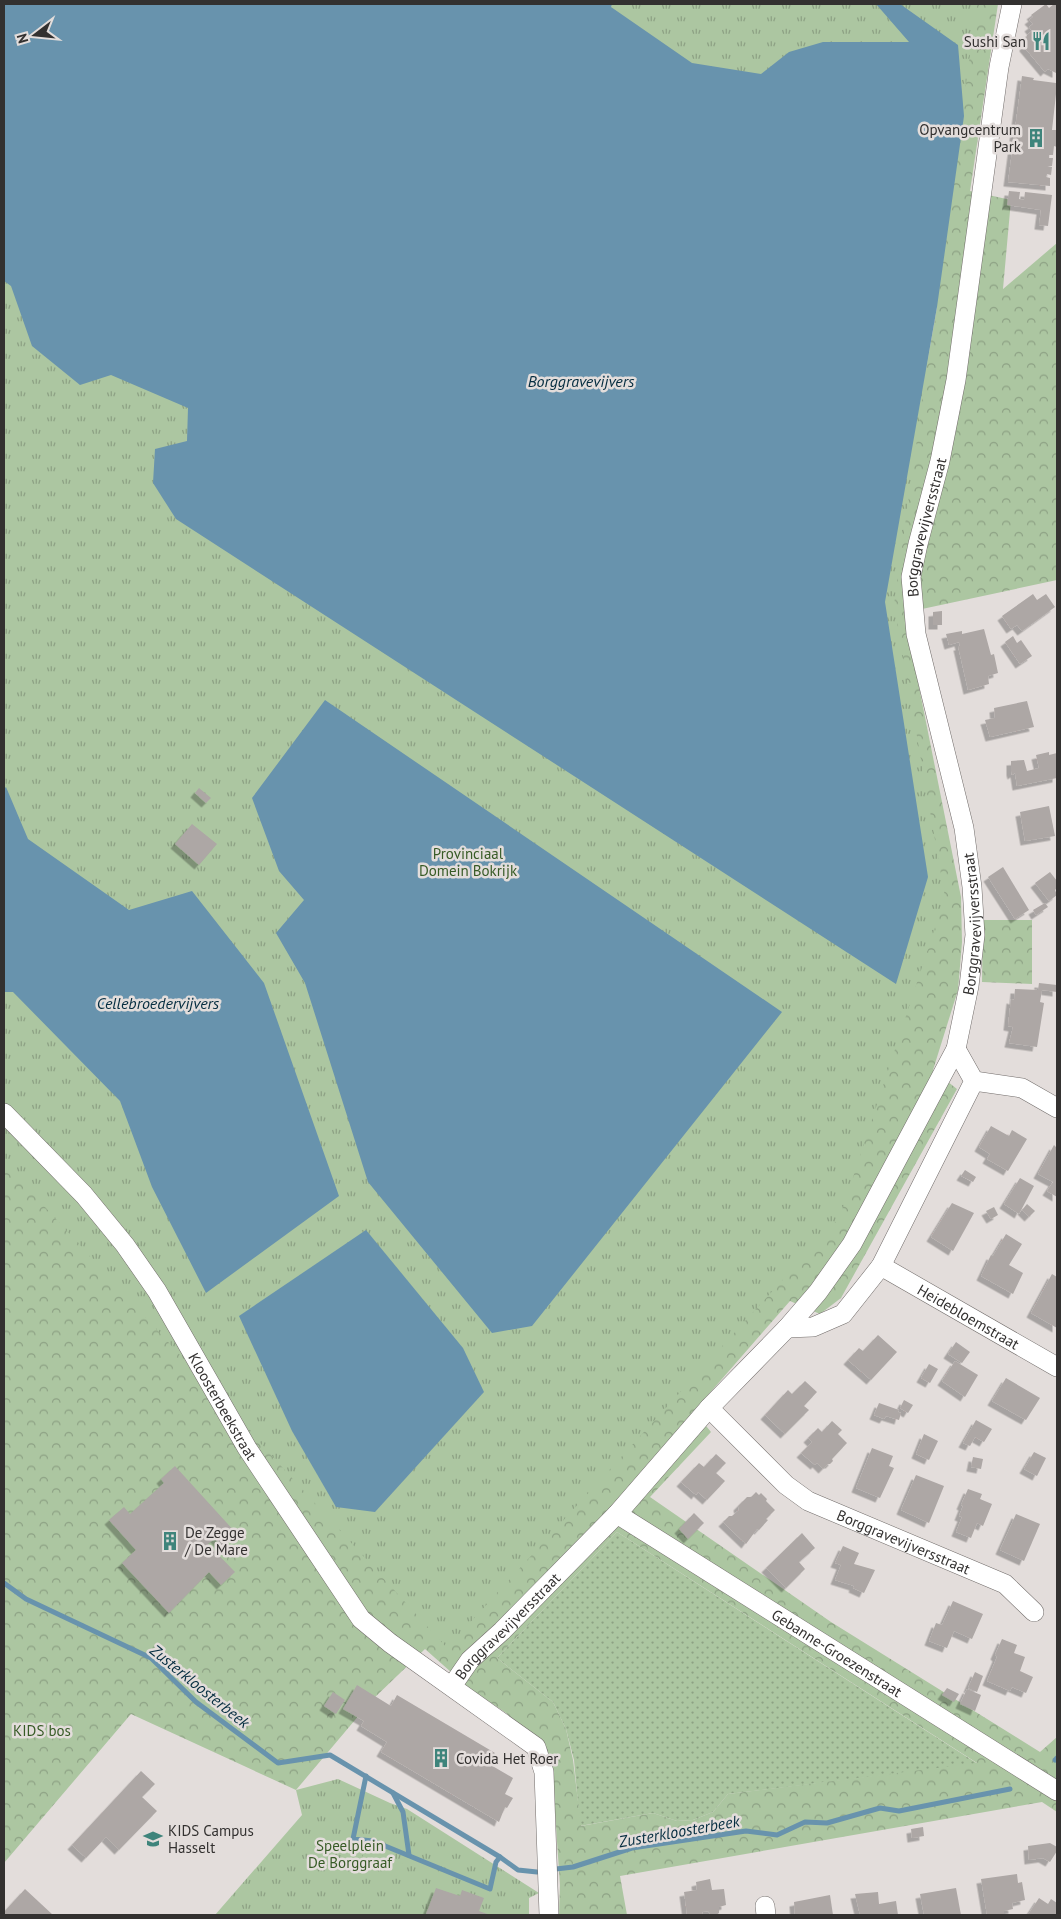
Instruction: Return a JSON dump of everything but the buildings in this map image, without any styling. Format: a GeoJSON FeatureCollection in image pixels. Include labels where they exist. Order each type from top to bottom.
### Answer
{"type":"FeatureCollection","features":[{"type":"Feature","properties":{"kind":"street","name":"Borggravevijversstraat"},"geometry":{"type":"LineString","coordinates":[[549,1915],[544,1772],[536,1747],[452,1686],[470,1660],[502,1631],[618,1514],[709,1408],[787,1328],[818,1292],[852,1244],[956,1049],[969,986],[975,935],[972,887],[964,828],[916,634],[911,577],[940,462],[956,380],[999,67],[1012,4]]}},
{"type":"Feature","properties":{"kind":"street"},"geometry":{"type":"LineString","coordinates":[[956,1049],[974,1081]]}},
{"type":"Feature","properties":{"kind":"street"},"geometry":{"type":"LineString","coordinates":[[974,1081],[1022,1088],[1057,1108]]}},
{"type":"Feature","properties":{"kind":"street"},"geometry":{"type":"LineString","coordinates":[[787,1328],[813,1326],[842,1314],[881,1266],[974,1081]]}},
{"type":"Feature","properties":{"kind":"street","name":"Kloosterbeekstraat"},"geometry":{"type":"LineString","coordinates":[[4,1113],[84,1195],[125,1245],[157,1291],[247,1448],[361,1619],[390,1643],[452,1686]]}},
{"type":"Feature","properties":{"kind":"street","name":"Heidebloemstraat"},"geometry":{"type":"LineString","coordinates":[[881,1266],[1057,1367]]}},
{"type":"Feature","properties":{"kind":"street","name":"Borggravevijversstraat"},"geometry":{"type":"LineString","coordinates":[[709,1408],[786,1485],[808,1501],[1005,1584],[1034,1612]]}},
{"type":"Feature","properties":{"kind":"street","name":"Gebanne-Groezenstraat"},"geometry":{"type":"LineString","coordinates":[[618,1514],[1057,1791]]}},
{"type":"Feature","properties":{"kind":"green space","name":"Provinciaal Domein Bokrijk"},"geometry":{"type":"Polygon","coordinates":[[[4,4],[977,4],[894,605],[945,897],[840,1217],[447,1648],[4,1162],[4,4]]]}},
{"type":"Feature","properties":{"kind":"green space","name":"KIDS bos"},"geometry":{"type":"Polygon","coordinates":[[[900,4],[998,4],[970,191],[1011,200],[1003,289],[1057,243],[1057,580],[908,612],[914,662],[961,897],[962,942],[958,990],[933,1070],[957,1089],[841,1298],[820,1314],[790,1301],[694,1411],[711,1432],[650,1497],[831,1622],[1040,1752],[1057,1737],[1057,1812],[1042,1802],[620,1876],[627,1915],[559,1915],[560,1885],[552,1768],[534,1739],[506,1713],[469,1688],[425,1649],[371,1701],[296,1790],[131,1714],[4,1863],[4,992],[885,602],[937,307],[900,4]],[[617,1532],[497,1658],[553,1702],[566,1729],[573,1760],[581,1826],[653,1813],[677,1821],[693,1820],[713,1812],[728,1794],[977,1763],[617,1532]]]}},
{"type":"Feature","properties":{"kind":"green space"},"geometry":{"type":"Polygon","coordinates":[[[983,920],[1032,920],[1032,984],[982,982],[983,920]]]}},
{"type":"Feature","properties":{"kind":"green space"},"geometry":{"type":"Polygon","coordinates":[[[617,1532],[978,1764],[728,1794],[713,1812],[693,1820],[677,1821],[653,1813],[580,1826],[574,1760],[566,1729],[553,1702],[497,1658],[617,1532]]]}},
{"type":"Feature","properties":{"kind":"green space","name":"Speelplein De Borggraaf"},"geometry":{"type":"Polygon","coordinates":[[[338,1779],[407,1809],[539,1893],[529,1898],[529,1915],[215,1915],[302,1815],[296,1790],[338,1779]]]}},
{"type":"Feature","properties":{"kind":"green space"},"geometry":{"type":"Polygon","coordinates":[[[365,1849],[403,1864],[397,1877],[360,1863],[365,1849]]]}},
{"type":"Feature","properties":{"kind":"water","name":"Borggravevijvers"},"geometry":{"type":"Polygon","coordinates":[[[4,4],[612,4],[611,7],[692,63],[761,74],[789,52],[823,42],[909,42],[876,4],[900,4],[958,45],[964,116],[937,307],[885,602],[928,877],[896,984],[176,519],[153,483],[155,449],[187,441],[188,408],[111,375],[80,385],[32,346],[11,286],[4,281],[4,4]]]}},
{"type":"Feature","properties":{"kind":"water"},"geometry":{"type":"Polygon","coordinates":[[[325,700],[782,1012],[532,1326],[492,1333],[368,1182],[305,983],[276,933],[304,900],[279,871],[252,798],[325,700]]]}},
{"type":"Feature","properties":{"kind":"water","name":"Cellebroedervijvers"},"geometry":{"type":"Polygon","coordinates":[[[6,787],[28,839],[129,910],[192,891],[264,983],[339,1196],[206,1293],[152,1187],[120,1101],[13,992],[4,992],[4,789],[6,787]]]}},
{"type":"Feature","properties":{"kind":"water"},"geometry":{"type":"Polygon","coordinates":[[[366,1230],[463,1348],[484,1392],[375,1512],[336,1507],[292,1431],[239,1316],[366,1230]]]}},
{"type":"Feature","properties":{"kind":"waterway","name":"Zusterkloosterbeek"},"geometry":{"type":"LineString","coordinates":[[4,1583],[26,1599],[151,1658],[196,1702],[278,1763],[330,1755],[500,1857],[518,1870],[537,1872]]}},
{"type":"Feature","properties":{"kind":"waterway"},"geometry":{"type":"LineString","coordinates":[[366,1776],[353,1839],[373,1841],[490,1889],[496,1862],[500,1857]]}},
{"type":"Feature","properties":{"kind":"waterway","name":"Zusterkloosterbeek"},"geometry":{"type":"LineString","coordinates":[[556,1869],[573,1867],[632,1848],[746,1831],[777,1835],[805,1822],[827,1823],[880,1808],[899,1811],[1010,1789]]}},
{"type":"Feature","properties":{"kind":"waterway"},"geometry":{"type":"LineString","coordinates":[[393,1793],[403,1812],[409,1855]]}},
{"type":"Feature","properties":{"kind":"place","name":"Sushi San"},"geometry":{"type":"Point","coordinates":[1041,41]}},
{"type":"Feature","properties":{"kind":"place","name":"Opvangcentrum Park"},"geometry":{"type":"Point","coordinates":[1036,138]}},
{"type":"Feature","properties":{"kind":"place","name":"De Zegge / De Mare"},"geometry":{"type":"Point","coordinates":[170,1541]}},
{"type":"Feature","properties":{"kind":"place","name":"Covida Het Roer"},"geometry":{"type":"Point","coordinates":[441,1758]}},
{"type":"Feature","properties":{"kind":"place","name":"KIDS Campus Hasselt"},"geometry":{"type":"Point","coordinates":[153,1839]}}]}
